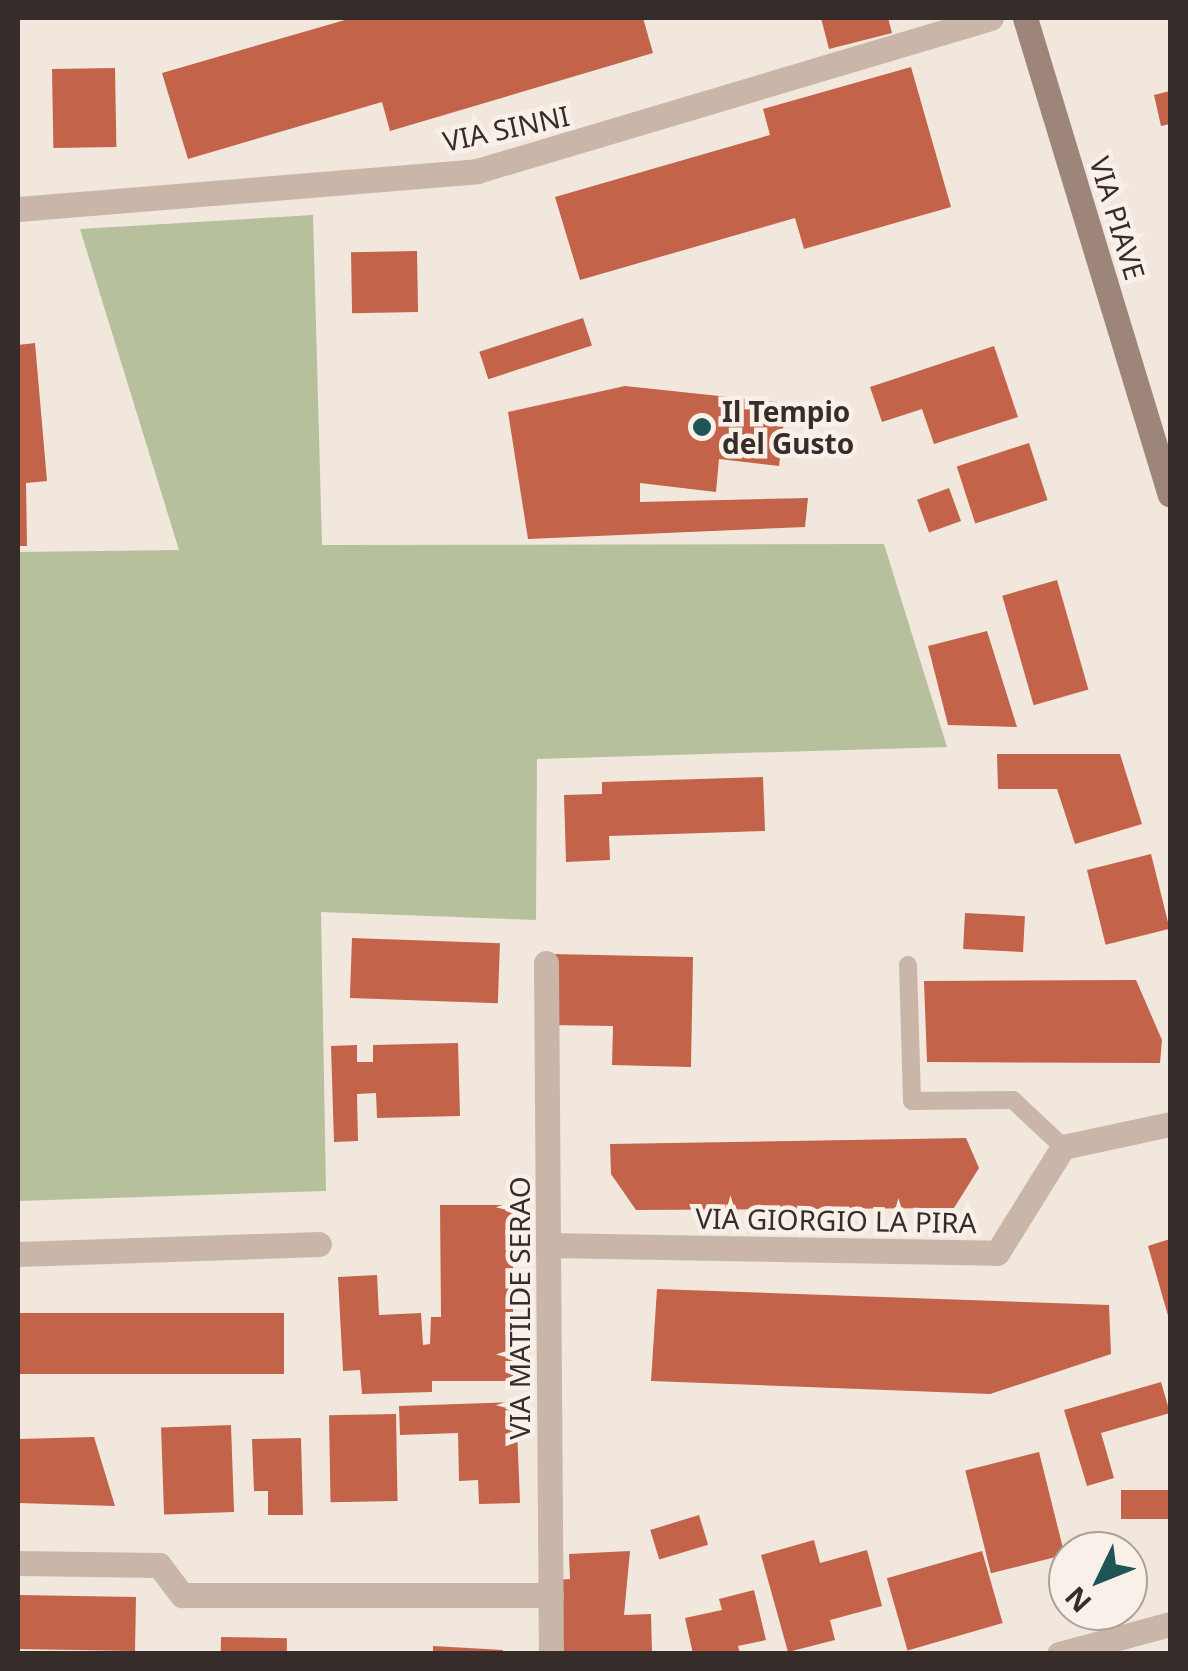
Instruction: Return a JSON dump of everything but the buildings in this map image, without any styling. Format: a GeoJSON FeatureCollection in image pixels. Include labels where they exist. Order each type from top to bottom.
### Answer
{"type":"FeatureCollection","features":[{"type":"Feature","properties":{"kind":"main road","name":"VIA PIAVE"},"geometry":{"type":"LineString","coordinates":[[1025,18],[1170,494]]}},
{"type":"Feature","properties":{"kind":"street","name":"VIA SINNI"},"geometry":{"type":"LineString","coordinates":[[18,209],[478,171],[991,18]]}},
{"type":"Feature","properties":{"kind":"street","name":"VIA MATILDE SERAO"},"geometry":{"type":"LineString","coordinates":[[546,963],[551,1654]]}},
{"type":"Feature","properties":{"kind":"street"},"geometry":{"type":"LineString","coordinates":[[1063,1147],[1170,1124]]}},
{"type":"Feature","properties":{"kind":"street","name":"VIA GIORGIO LA PIRA"},"geometry":{"type":"LineString","coordinates":[[548,1245],[997,1253],[1063,1147]]}},
{"type":"Feature","properties":{"kind":"street"},"geometry":{"type":"LineString","coordinates":[[18,1254],[319,1244]]}},
{"type":"Feature","properties":{"kind":"street"},"geometry":{"type":"LineString","coordinates":[[18,1564],[159,1565],[182,1596],[551,1595]]}},
{"type":"Feature","properties":{"kind":"street"},"geometry":{"type":"LineString","coordinates":[[1059,1654],[1170,1624]]}},
{"type":"Feature","properties":{"kind":"lane"},"geometry":{"type":"LineString","coordinates":[[908,966],[912,1101],[1013,1100],[1063,1147]]}},
{"type":"Feature","properties":{"kind":"green space"},"geometry":{"type":"Polygon","coordinates":[[[313,215],[322,545],[884,544],[947,747],[537,759],[536,920],[321,912],[326,1191],[18,1201],[18,552],[179,550],[80,229],[313,215]]]}},
{"type":"Feature","properties":{"kind":"place","name":"Il Tempio del Gusto"},"geometry":{"type":"Point","coordinates":[702,427]}}]}
